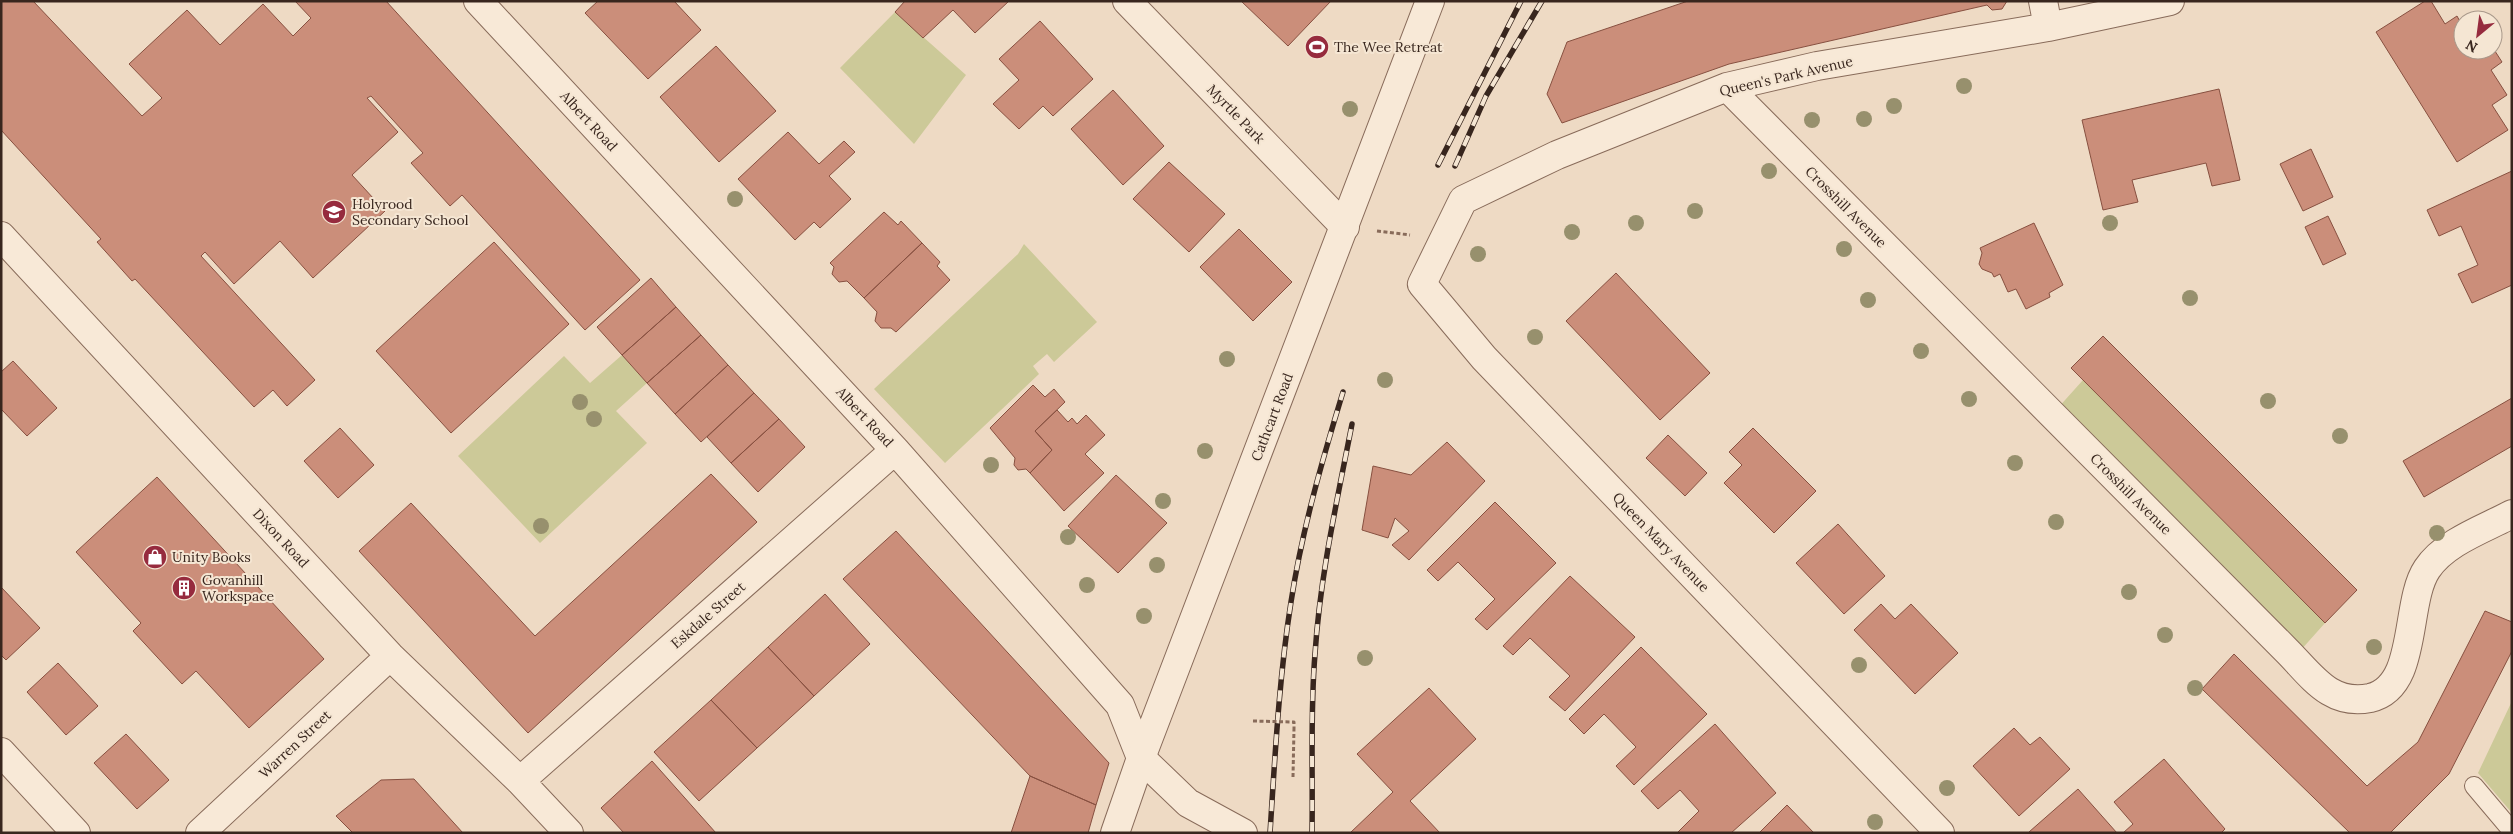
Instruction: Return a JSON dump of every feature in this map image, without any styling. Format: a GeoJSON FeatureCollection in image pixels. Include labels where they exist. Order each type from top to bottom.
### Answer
{"type":"FeatureCollection","features":[{"type":"Feature","properties":{"kind":"street","name":"Albert Road"},"geometry":{"type":"LineString","coordinates":[[478,1],[896,450],[1120,705],[1141,758],[1188,803],[1243,833]]}},
{"type":"Feature","properties":{"kind":"street","name":"Myrtle Park"},"geometry":{"type":"LineString","coordinates":[[1127,1],[1345,227]]}},
{"type":"Feature","properties":{"kind":"street","name":"Cathcart Road"},"geometry":{"type":"LineString","coordinates":[[1115,833],[1141,758],[1430,1]]}},
{"type":"Feature","properties":{"kind":"street","name":"Queen's Park Avenue"},"geometry":{"type":"LineString","coordinates":[[1443,238],[1463,200],[1557,155],[1727,87],[2045,14],[2170,1]]}},
{"type":"Feature","properties":{"kind":"street","name":"Crosshill Avenue"},"geometry":{"type":"LineString","coordinates":[[1727,87],[2324,688],[2338,698],[2353,700],[2373,697],[2393,684],[2404,663],[2413,610],[2426,570],[2440,553],[2512,514]]}},
{"type":"Feature","properties":{"kind":"street","name":"Dixon Road"},"geometry":{"type":"LineString","coordinates":[[1,236],[390,656],[520,781],[569,833]]}},
{"type":"Feature","properties":{"kind":"street","name":"Queen Mary Avenue"},"geometry":{"type":"LineString","coordinates":[[1443,238],[1422,284],[1434,299],[1484,358],[1940,833]]}},
{"type":"Feature","properties":{"kind":"street","name":"Eskdale Street"},"geometry":{"type":"LineString","coordinates":[[520,781],[896,450]]}},
{"type":"Feature","properties":{"kind":"street","name":"Warren Street"},"geometry":{"type":"LineString","coordinates":[[200,833],[390,656]]}},
{"type":"Feature","properties":{"kind":"street"},"geometry":{"type":"LineString","coordinates":[[1,752],[76,833]]}},
{"type":"Feature","properties":{"kind":"lane"},"geometry":{"type":"LineString","coordinates":[[2474,786],[2512,831]]}},
{"type":"Feature","properties":{"kind":"path"},"geometry":{"type":"LineString","coordinates":[[1345,227],[1443,238]]}},
{"type":"Feature","properties":{"kind":"path"},"geometry":{"type":"LineString","coordinates":[[1253,721],[1294,722],[1293,777]]}},
{"type":"Feature","properties":{"kind":"shaded area"},"geometry":{"type":"Polygon","coordinates":[[[895,12],[966,75],[914,144],[840,68],[895,12]]]}},
{"type":"Feature","properties":{"kind":"shaded area"},"geometry":{"type":"Polygon","coordinates":[[[1024,244],[1097,322],[1054,362],[1047,354],[1033,366],[1039,374],[945,463],[874,389],[1018,254],[1024,244]]]}},
{"type":"Feature","properties":{"kind":"shaded area"},"geometry":{"type":"Polygon","coordinates":[[[622,355],[647,383],[616,411],[647,443],[540,543],[458,456],[564,356],[590,383],[622,355]]]}},
{"type":"Feature","properties":{"kind":"shaded area"},"geometry":{"type":"Polygon","coordinates":[[[2083,380],[2325,623],[2300,651],[2057,409],[2083,380]]]}},
{"type":"Feature","properties":{"kind":"shaded area"},"geometry":{"type":"Polygon","coordinates":[[[2512,701],[2512,813],[2478,773],[2512,701]]]}},
{"type":"Feature","properties":{"kind":"building"},"geometry":{"type":"Polygon","coordinates":[[[1,1],[33,1],[142,116],[162,98],[129,64],[187,10],[220,45],[263,4],[293,36],[311,18],[295,1],[386,1],[640,280],[585,330],[462,195],[450,206],[411,163],[423,153],[371,96],[367,98],[398,132],[352,175],[385,211],[313,278],[280,241],[234,284],[205,252],[201,256],[315,380],[287,406],[273,390],[254,407],[135,279],[132,281],[97,242],[101,239],[1,130],[1,1]]]}},
{"type":"Feature","properties":{"kind":"building"},"geometry":{"type":"Polygon","coordinates":[[[598,1],[674,1],[701,30],[648,79],[585,13],[598,1]]]}},
{"type":"Feature","properties":{"kind":"building"},"geometry":{"type":"Polygon","coordinates":[[[905,1],[1009,1],[975,33],[953,10],[923,38],[895,12],[905,1]]]}},
{"type":"Feature","properties":{"kind":"building"},"geometry":{"type":"Polygon","coordinates":[[[1241,1],[1331,1],[1288,46],[1241,1]]]}},
{"type":"Feature","properties":{"kind":"building"},"geometry":{"type":"Polygon","coordinates":[[[1688,1],[2007,1],[2002,9],[1992,10],[1987,5],[1729,64],[1562,123],[1547,94],[1567,42],[1688,1]]]}},
{"type":"Feature","properties":{"kind":"building"},"geometry":{"type":"Polygon","coordinates":[[[2425,1],[2431,1],[2445,24],[2453,19],[2453,60],[2501,60],[2502,62],[2491,70],[2507,95],[2492,105],[2508,130],[2457,162],[2376,32],[2425,1]]]}},
{"type":"Feature","properties":{"kind":"building"},"geometry":{"type":"Polygon","coordinates":[[[1040,21],[1093,79],[1053,116],[1043,106],[1019,129],[993,104],[1019,80],[999,59],[1040,21]]]}},
{"type":"Feature","properties":{"kind":"building"},"geometry":{"type":"Polygon","coordinates":[[[716,46],[776,111],[719,162],[660,97],[716,46]]]}},
{"type":"Feature","properties":{"kind":"building"},"geometry":{"type":"Polygon","coordinates":[[[2219,89],[2240,180],[2212,186],[2206,163],[2132,180],[2138,202],[2103,210],[2082,120],[2219,89]]]}},
{"type":"Feature","properties":{"kind":"building"},"geometry":{"type":"Polygon","coordinates":[[[1113,90],[1164,146],[1123,185],[1071,129],[1113,90]]]}},
{"type":"Feature","properties":{"kind":"building"},"geometry":{"type":"Polygon","coordinates":[[[788,132],[819,164],[844,141],[855,152],[829,176],[851,199],[820,228],[814,222],[795,240],[738,179],[788,132]]]}},
{"type":"Feature","properties":{"kind":"building"},"geometry":{"type":"Polygon","coordinates":[[[2311,149],[2333,197],[2303,211],[2280,164],[2311,149]]]}},
{"type":"Feature","properties":{"kind":"building"},"geometry":{"type":"Polygon","coordinates":[[[1169,162],[1225,214],[1189,252],[1133,199],[1169,162]]]}},
{"type":"Feature","properties":{"kind":"building"},"geometry":{"type":"Polygon","coordinates":[[[2512,171],[2512,285],[2472,303],[2458,274],[2478,265],[2461,226],[2439,236],[2427,210],[2512,171]]]}},
{"type":"Feature","properties":{"kind":"building"},"geometry":{"type":"Polygon","coordinates":[[[884,212],[898,225],[901,221],[922,243],[864,298],[847,281],[839,282],[832,274],[834,267],[830,263],[884,212]]]}},
{"type":"Feature","properties":{"kind":"building"},"geometry":{"type":"Polygon","coordinates":[[[2328,216],[2346,254],[2323,265],[2305,227],[2328,216]]]}},
{"type":"Feature","properties":{"kind":"building"},"geometry":{"type":"Polygon","coordinates":[[[2034,223],[2063,285],[2049,293],[2050,297],[2026,309],[2016,289],[2008,292],[2000,274],[1994,277],[1992,273],[1982,269],[1979,264],[1982,253],[1980,248],[2034,223]]]}},
{"type":"Feature","properties":{"kind":"building"},"geometry":{"type":"Polygon","coordinates":[[[1239,229],[1292,282],[1253,321],[1200,267],[1239,229]]]}},
{"type":"Feature","properties":{"kind":"building"},"geometry":{"type":"Polygon","coordinates":[[[494,242],[569,324],[451,433],[376,351],[494,242]]]}},
{"type":"Feature","properties":{"kind":"building"},"geometry":{"type":"Polygon","coordinates":[[[922,243],[940,262],[937,266],[950,280],[896,332],[891,328],[881,328],[875,321],[877,312],[864,298],[922,243]]]}},
{"type":"Feature","properties":{"kind":"building"},"geometry":{"type":"Polygon","coordinates":[[[1616,273],[1710,373],[1660,420],[1566,321],[1616,273]]]}},
{"type":"Feature","properties":{"kind":"building"},"geometry":{"type":"Polygon","coordinates":[[[651,278],[676,307],[622,355],[597,327],[651,278]]]}},
{"type":"Feature","properties":{"kind":"building"},"geometry":{"type":"Polygon","coordinates":[[[676,307],[701,335],[647,383],[622,355],[676,307]]]}},
{"type":"Feature","properties":{"kind":"building"},"geometry":{"type":"Polygon","coordinates":[[[701,335],[728,365],[675,414],[647,383],[701,335]]]}},
{"type":"Feature","properties":{"kind":"building"},"geometry":{"type":"Polygon","coordinates":[[[2103,336],[2357,590],[2325,623],[2071,368],[2103,336]]]}},
{"type":"Feature","properties":{"kind":"building"},"geometry":{"type":"Polygon","coordinates":[[[13,361],[57,408],[27,436],[1,409],[1,372],[13,361]]]}},
{"type":"Feature","properties":{"kind":"building"},"geometry":{"type":"Polygon","coordinates":[[[728,365],[754,393],[701,442],[675,414],[728,365]]]}},
{"type":"Feature","properties":{"kind":"building"},"geometry":{"type":"Polygon","coordinates":[[[1033,385],[1045,397],[1054,389],[1065,402],[1035,431],[1052,450],[1030,473],[1026,469],[1018,470],[1014,465],[1015,458],[990,428],[1033,385]]]}},
{"type":"Feature","properties":{"kind":"building"},"geometry":{"type":"Polygon","coordinates":[[[754,393],[779,419],[731,463],[707,437],[754,393]]]}},
{"type":"Feature","properties":{"kind":"building"},"geometry":{"type":"Polygon","coordinates":[[[2512,398],[2512,446],[2424,497],[2403,461],[2512,398]]]}},
{"type":"Feature","properties":{"kind":"building"},"geometry":{"type":"Polygon","coordinates":[[[1057,410],[1068,422],[1072,418],[1077,424],[1086,415],[1105,435],[1085,454],[1104,473],[1064,511],[1030,473],[1052,450],[1035,431],[1057,410]]]}},
{"type":"Feature","properties":{"kind":"building"},"geometry":{"type":"Polygon","coordinates":[[[779,419],[805,447],[758,492],[731,463],[779,419]]]}},
{"type":"Feature","properties":{"kind":"building"},"geometry":{"type":"Polygon","coordinates":[[[340,428],[374,465],[338,498],[304,461],[340,428]]]}},
{"type":"Feature","properties":{"kind":"building"},"geometry":{"type":"Polygon","coordinates":[[[1753,428],[1816,491],[1774,533],[1724,483],[1742,465],[1729,452],[1753,428]]]}},
{"type":"Feature","properties":{"kind":"building"},"geometry":{"type":"Polygon","coordinates":[[[1668,435],[1707,473],[1685,496],[1646,458],[1668,435]]]}},
{"type":"Feature","properties":{"kind":"building"},"geometry":{"type":"Polygon","coordinates":[[[1447,442],[1485,481],[1409,560],[1392,545],[1409,531],[1395,518],[1388,538],[1362,530],[1373,466],[1411,475],[1447,442]]]}},
{"type":"Feature","properties":{"kind":"building"},"geometry":{"type":"Polygon","coordinates":[[[711,474],[757,522],[528,733],[359,551],[411,503],[535,636],[711,474]]]}},
{"type":"Feature","properties":{"kind":"building"},"geometry":{"type":"Polygon","coordinates":[[[1116,475],[1167,523],[1118,573],[1068,526],[1116,475]]]}},
{"type":"Feature","properties":{"kind":"building","name":"Govanhill Workspace"},"geometry":{"type":"Polygon","coordinates":[[[157,477],[324,659],[249,728],[196,671],[182,684],[133,631],[141,623],[76,552],[157,477]]]}},
{"type":"Feature","properties":{"kind":"building"},"geometry":{"type":"Polygon","coordinates":[[[1495,502],[1556,563],[1487,630],[1475,619],[1495,599],[1458,562],[1438,581],[1427,570],[1495,502]]]}},
{"type":"Feature","properties":{"kind":"building"},"geometry":{"type":"Polygon","coordinates":[[[1838,524],[1885,576],[1844,614],[1796,563],[1838,524]]]}},
{"type":"Feature","properties":{"kind":"building"},"geometry":{"type":"Polygon","coordinates":[[[896,531],[1109,763],[1096,805],[1030,776],[843,579],[896,531]]]}},
{"type":"Feature","properties":{"kind":"building"},"geometry":{"type":"Polygon","coordinates":[[[1570,576],[1635,637],[1565,711],[1549,697],[1570,676],[1530,638],[1513,655],[1503,646],[1570,576]]]}},
{"type":"Feature","properties":{"kind":"building"},"geometry":{"type":"Polygon","coordinates":[[[1,587],[40,628],[6,660],[1,655],[1,587]]]}},
{"type":"Feature","properties":{"kind":"building"},"geometry":{"type":"Polygon","coordinates":[[[825,594],[870,644],[814,696],[768,647],[825,594]]]}},
{"type":"Feature","properties":{"kind":"building"},"geometry":{"type":"Polygon","coordinates":[[[1881,604],[1895,619],[1911,604],[1958,653],[1915,694],[1854,630],[1881,604]]]}},
{"type":"Feature","properties":{"kind":"building"},"geometry":{"type":"Polygon","coordinates":[[[2485,611],[2512,622],[2512,651],[2449,774],[2390,833],[2350,833],[2202,689],[2234,654],[2367,786],[2418,742],[2485,611]]]}},
{"type":"Feature","properties":{"kind":"building"},"geometry":{"type":"Polygon","coordinates":[[[768,647],[814,696],[757,748],[711,700],[768,647]]]}},
{"type":"Feature","properties":{"kind":"building"},"geometry":{"type":"Polygon","coordinates":[[[1641,647],[1707,714],[1634,785],[1616,766],[1636,747],[1604,714],[1584,734],[1569,719],[1641,647]]]}},
{"type":"Feature","properties":{"kind":"building"},"geometry":{"type":"Polygon","coordinates":[[[58,663],[98,706],[66,735],[27,692],[58,663]]]}},
{"type":"Feature","properties":{"kind":"building"},"geometry":{"type":"Polygon","coordinates":[[[1429,688],[1476,739],[1410,801],[1440,833],[1350,833],[1393,792],[1357,754],[1429,688]]]}},
{"type":"Feature","properties":{"kind":"building"},"geometry":{"type":"Polygon","coordinates":[[[711,700],[757,748],[699,801],[654,752],[711,700]]]}},
{"type":"Feature","properties":{"kind":"building"},"geometry":{"type":"Polygon","coordinates":[[[1715,724],[1776,793],[1731,833],[1677,833],[1699,811],[1680,790],[1658,809],[1641,791],[1715,724]]]}},
{"type":"Feature","properties":{"kind":"building"},"geometry":{"type":"Polygon","coordinates":[[[2014,728],[2030,745],[2040,737],[2070,769],[2019,816],[1973,766],[2014,728]]]}},
{"type":"Feature","properties":{"kind":"building"},"geometry":{"type":"Polygon","coordinates":[[[126,734],[169,780],[137,809],[94,763],[126,734]]]}},
{"type":"Feature","properties":{"kind":"building"},"geometry":{"type":"Polygon","coordinates":[[[2164,759],[2225,829],[2221,833],[2123,833],[2133,824],[2114,802],[2164,759]]]}},
{"type":"Feature","properties":{"kind":"building"},"geometry":{"type":"Polygon","coordinates":[[[652,761],[716,833],[624,833],[601,808],[652,761]]]}},
{"type":"Feature","properties":{"kind":"building"},"geometry":{"type":"Polygon","coordinates":[[[1030,776],[1096,805],[1088,833],[1011,833],[1030,776]]]}},
{"type":"Feature","properties":{"kind":"building"},"geometry":{"type":"Polygon","coordinates":[[[414,779],[463,833],[353,833],[336,816],[381,780],[414,779]]]}},
{"type":"Feature","properties":{"kind":"building"},"geometry":{"type":"Polygon","coordinates":[[[2078,789],[2117,833],[2029,832],[2078,789]]]}},
{"type":"Feature","properties":{"kind":"building"},"geometry":{"type":"Polygon","coordinates":[[[1787,805],[1814,833],[1759,833],[1787,805]]]}},
{"type":"Feature","properties":{"kind":"railway"},"geometry":{"type":"LineString","coordinates":[[1438,165],[1521,1]]}},
{"type":"Feature","properties":{"kind":"railway"},"geometry":{"type":"LineString","coordinates":[[1455,166],[1486,96],[1542,1]]}},
{"type":"Feature","properties":{"kind":"railway"},"geometry":{"type":"LineString","coordinates":[[1270,833],[1280,688],[1291,602],[1307,522],[1343,392]]}},
{"type":"Feature","properties":{"kind":"railway"},"geometry":{"type":"LineString","coordinates":[[1312,833],[1313,676],[1317,625],[1330,539],[1352,424]]}},
{"type":"Feature","properties":{"kind":"place","name":"The Wee Retreat"},"geometry":{"type":"Point","coordinates":[1317,47]}},
{"type":"Feature","properties":{"kind":"place","name":"Holyrood Secondary School"},"geometry":{"type":"Point","coordinates":[334,212]}},
{"type":"Feature","properties":{"kind":"place","name":"Unity Books"},"geometry":{"type":"Point","coordinates":[155,557]}},
{"type":"Feature","properties":{"kind":"place","name":"Govanhill Workspace"},"geometry":{"type":"Point","coordinates":[184,588]}}]}
